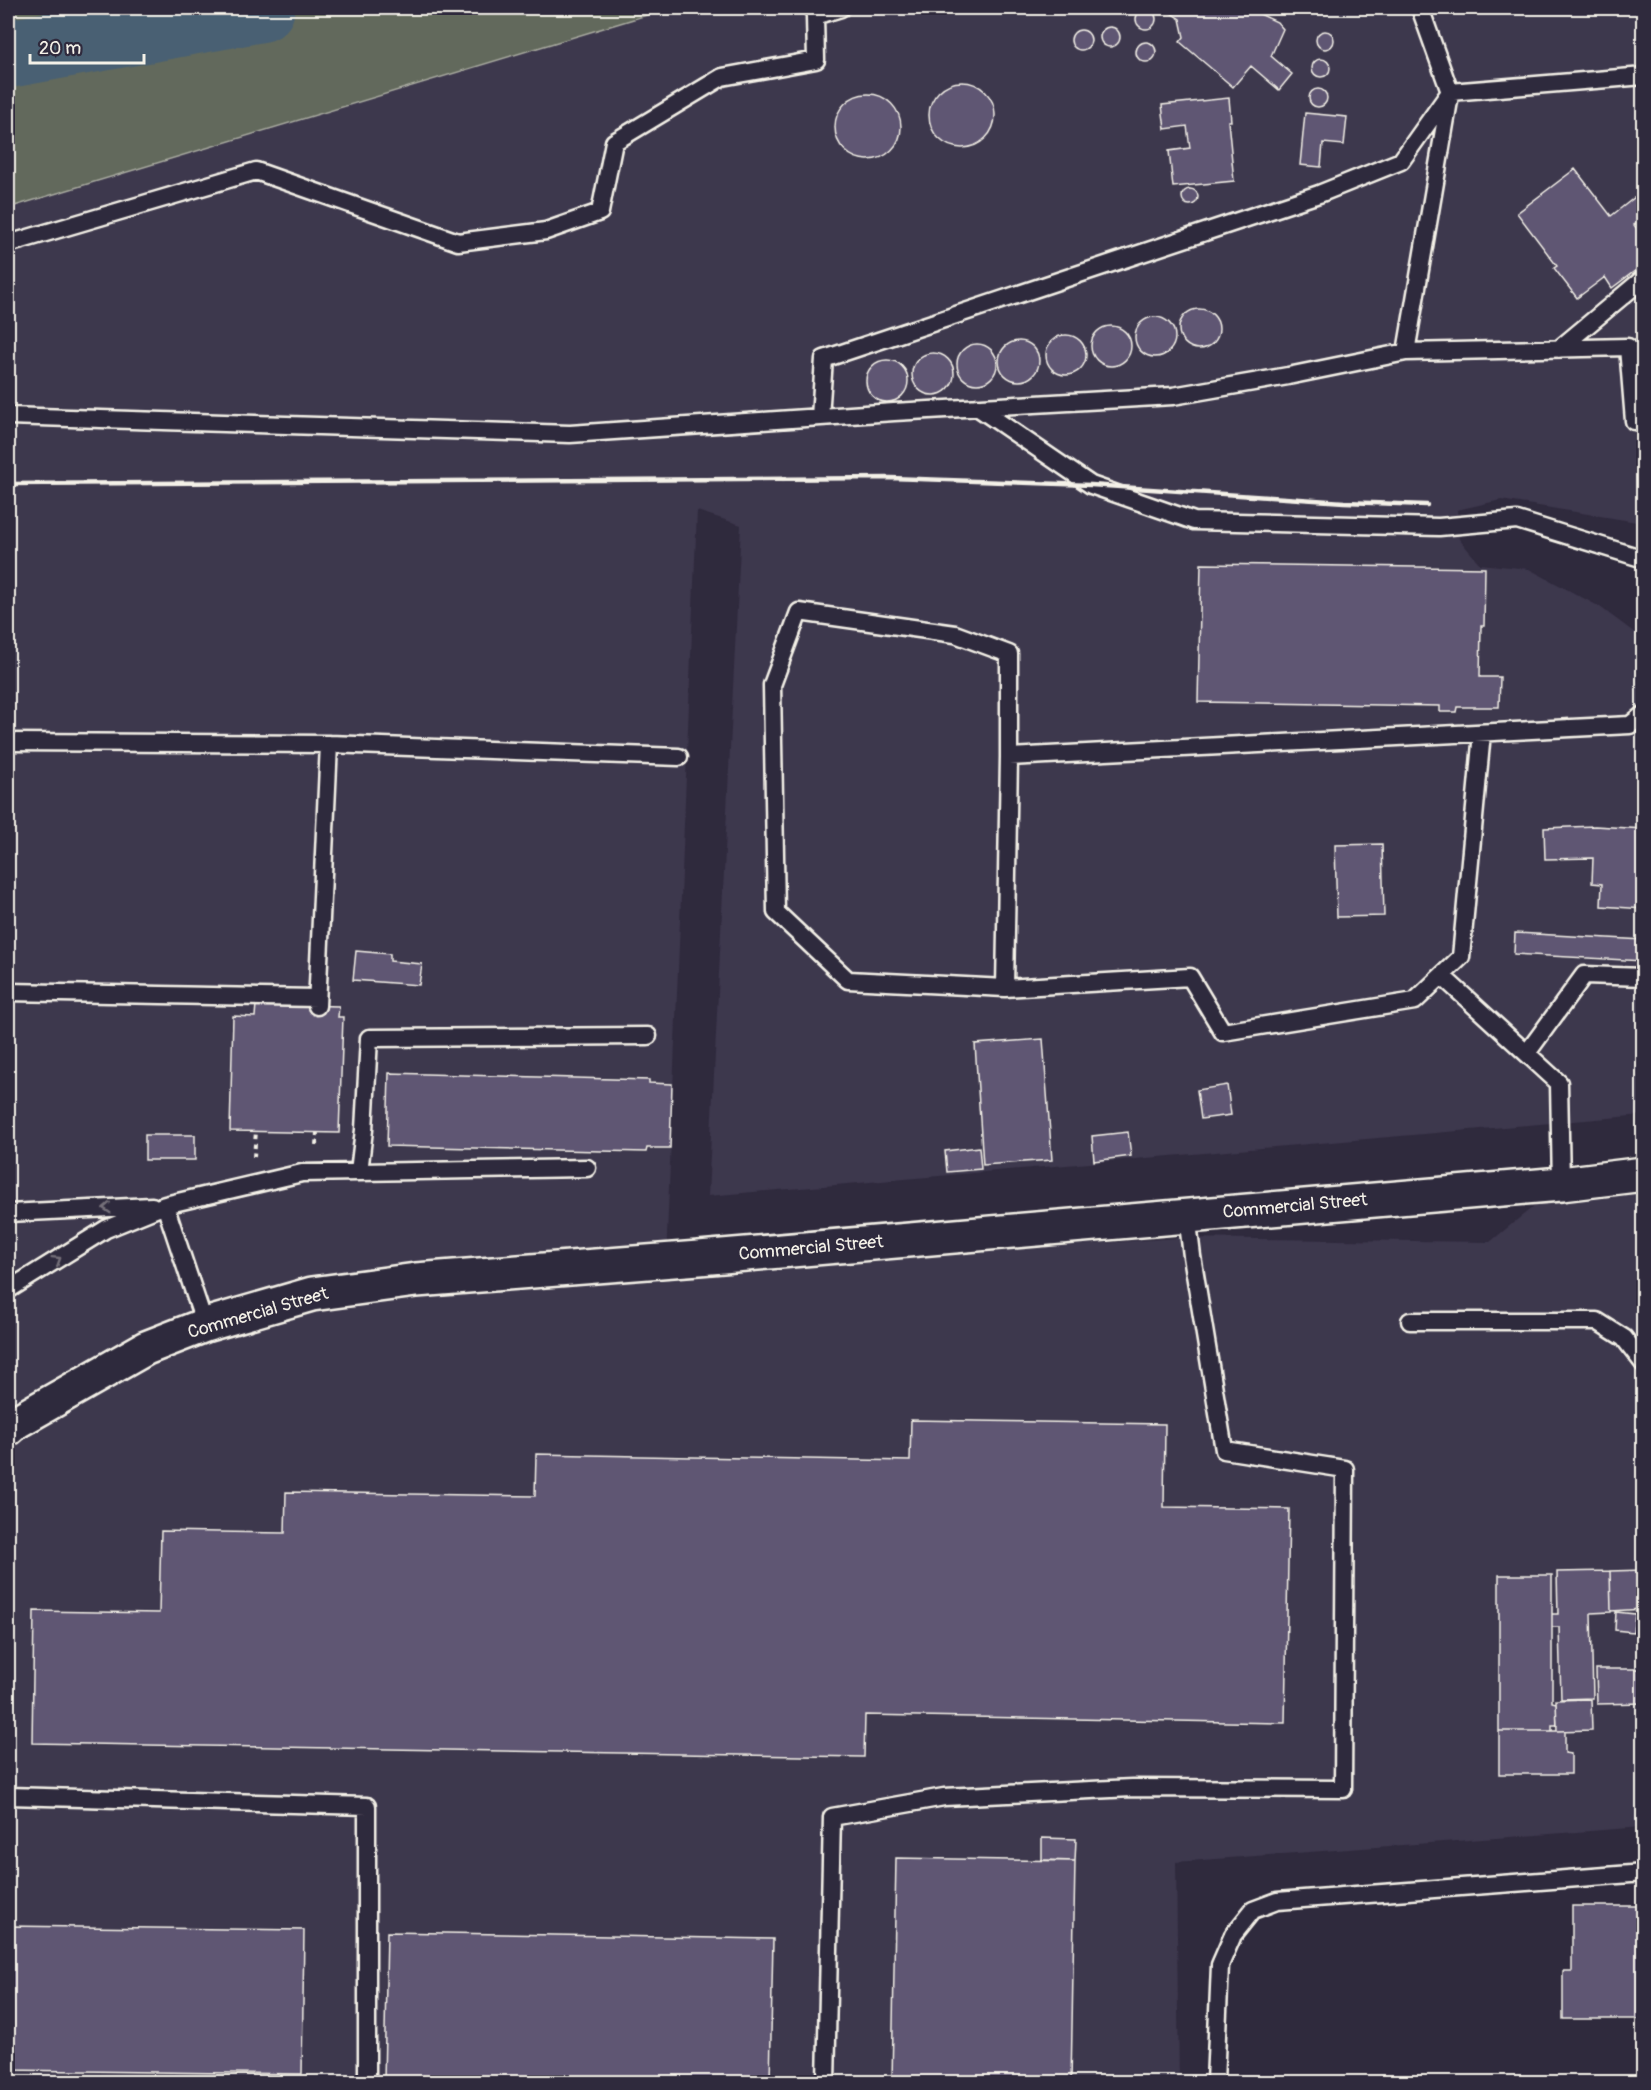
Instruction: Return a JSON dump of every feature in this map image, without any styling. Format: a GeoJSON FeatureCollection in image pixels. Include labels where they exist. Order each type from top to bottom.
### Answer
{"type":"FeatureCollection","features":[{"type":"Feature","properties":{"kind":"main road","name":"Commercial Street"},"geometry":{"type":"LineString","coordinates":[[8,1429],[16,1422],[146,1348],[205,1325],[312,1294],[416,1280],[1561,1184],[1643,1174]]}},
{"type":"Feature","properties":{"kind":"lane"},"geometry":{"type":"LineString","coordinates":[[8,244],[256,171],[458,242],[546,231],[600,212],[614,142],[722,77],[816,60],[815,16],[841,8]]}},
{"type":"Feature","properties":{"kind":"lane"},"geometry":{"type":"LineString","coordinates":[[1406,352],[1450,92],[1420,8]]}},
{"type":"Feature","properties":{"kind":"lane"},"geometry":{"type":"LineString","coordinates":[[820,417],[824,359],[1319,194],[1401,161],[1450,92],[1644,76]]}},
{"type":"Feature","properties":{"kind":"lane"},"geometry":{"type":"LineString","coordinates":[[1559,349],[1644,278]]}},
{"type":"Feature","properties":{"kind":"lane"},"geometry":{"type":"LineString","coordinates":[[8,416],[570,434],[1173,396],[1406,352],[1628,348],[1634,421]]}},
{"type":"Feature","properties":{"kind":"lane"},"geometry":{"type":"LineString","coordinates":[[977,407],[1091,485],[1194,521],[1439,527],[1517,520],[1644,559]]}},
{"type":"Feature","properties":{"kind":"lane"},"geometry":{"type":"LineString","coordinates":[[1005,988],[1009,654],[956,634],[799,612],[772,685],[776,912],[848,980],[1005,988],[1190,977],[1223,1032],[1415,1001],[1461,957],[1482,733]]}},
{"type":"Feature","properties":{"kind":"lane"},"geometry":{"type":"LineString","coordinates":[[1009,757],[1630,725],[1644,714]]}},
{"type":"Feature","properties":{"kind":"lane"},"geometry":{"type":"LineString","coordinates":[[8,742],[329,744],[680,756]]}},
{"type":"Feature","properties":{"kind":"lane"},"geometry":{"type":"LineString","coordinates":[[8,992],[317,1002],[329,744]]}},
{"type":"Feature","properties":{"kind":"lane"},"geometry":{"type":"LineString","coordinates":[[1527,1053],[1584,975],[1644,977]]}},
{"type":"Feature","properties":{"kind":"lane"},"geometry":{"type":"LineString","coordinates":[[1442,976],[1559,1083],[1561,1184]]}},
{"type":"Feature","properties":{"kind":"lane"},"geometry":{"type":"LineString","coordinates":[[359,1172],[364,1130],[369,1038],[648,1036]]}},
{"type":"Feature","properties":{"kind":"lane"},"geometry":{"type":"LineString","coordinates":[[8,1290],[106,1229],[165,1205],[302,1173],[587,1168]]}},
{"type":"Feature","properties":{"kind":"lane"},"geometry":{"type":"LineString","coordinates":[[8,1213],[165,1205]]}},
{"type":"Feature","properties":{"kind":"lane"},"geometry":{"type":"LineString","coordinates":[[165,1205],[205,1325]]}},
{"type":"Feature","properties":{"kind":"lane"},"geometry":{"type":"LineString","coordinates":[[826,2082],[832,1817],[944,1797],[1132,1788],[1343,1789],[1345,1469],[1224,1450],[1187,1215]]}},
{"type":"Feature","properties":{"kind":"lane"},"geometry":{"type":"LineString","coordinates":[[1410,1321],[1597,1321],[1624,1338],[1644,1364]]}},
{"type":"Feature","properties":{"kind":"lane"},"geometry":{"type":"LineString","coordinates":[[8,1796],[367,1806],[367,2082]]}},
{"type":"Feature","properties":{"kind":"lane"},"geometry":{"type":"LineString","coordinates":[[1215,2082],[1220,1965],[1233,1935],[1253,1910],[1276,1900],[1644,1873]]}},
{"type":"Feature","properties":{"kind":"shaded area"},"geometry":{"type":"Polygon","coordinates":[[[670,8],[1643,8],[1643,523],[1501,500],[1457,510],[1459,539],[1480,564],[1529,569],[1600,607],[1643,639],[1643,1115],[708,1196],[741,525],[697,511],[666,1260],[700,1271],[1175,1238],[1490,1242],[1561,1184],[1643,1174],[1643,1827],[1176,1862],[1179,2082],[8,2082],[8,208],[670,8]]]}},
{"type":"Feature","properties":{"kind":"green space"},"geometry":{"type":"Polygon","coordinates":[[[8,8],[670,8],[8,208],[8,8]]]}},
{"type":"Feature","properties":{"kind":"building"},"geometry":{"type":"Polygon","coordinates":[[[1170,8],[1249,8],[1277,22],[1283,29],[1271,56],[1292,74],[1279,90],[1251,66],[1233,87],[1180,42],[1184,37],[1180,19],[1171,13],[1170,8]]]}},
{"type":"Feature","properties":{"kind":"building"},"geometry":{"type":"Polygon","coordinates":[[[1146,9],[1153,12],[1156,19],[1153,26],[1146,29],[1139,26],[1136,19],[1139,12],[1146,9]]]}},
{"type":"Feature","properties":{"kind":"building"},"geometry":{"type":"Polygon","coordinates":[[[1110,27],[1117,30],[1120,37],[1117,44],[1110,47],[1103,44],[1100,37],[1103,30],[1110,27]]]}},
{"type":"Feature","properties":{"kind":"building"},"geometry":{"type":"Polygon","coordinates":[[[1081,30],[1088,33],[1091,40],[1088,47],[1081,50],[1074,47],[1071,40],[1074,33],[1081,30]]]}},
{"type":"Feature","properties":{"kind":"building"},"geometry":{"type":"Polygon","coordinates":[[[1325,31],[1333,36],[1334,40],[1329,48],[1325,49],[1317,44],[1316,40],[1321,32],[1325,31]]]}},
{"type":"Feature","properties":{"kind":"building"},"geometry":{"type":"Polygon","coordinates":[[[1146,42],[1153,45],[1156,52],[1153,59],[1146,62],[1139,59],[1136,52],[1139,45],[1146,42]]]}},
{"type":"Feature","properties":{"kind":"building"},"geometry":{"type":"Polygon","coordinates":[[[1321,59],[1327,62],[1330,68],[1327,74],[1321,77],[1315,74],[1312,68],[1315,62],[1321,59]]]}},
{"type":"Feature","properties":{"kind":"building"},"geometry":{"type":"Polygon","coordinates":[[[962,82],[975,85],[985,92],[992,102],[995,115],[992,128],[985,138],[975,145],[962,148],[949,145],[939,138],[932,128],[929,115],[932,102],[939,92],[949,85],[962,82]]]}},
{"type":"Feature","properties":{"kind":"building"},"geometry":{"type":"Polygon","coordinates":[[[1318,89],[1326,94],[1327,98],[1322,106],[1318,107],[1310,102],[1309,98],[1314,90],[1318,89]]]}},
{"type":"Feature","properties":{"kind":"building"},"geometry":{"type":"Polygon","coordinates":[[[868,94],[881,97],[891,104],[898,114],[901,127],[898,140],[891,150],[881,157],[868,160],[855,157],[845,150],[838,140],[835,127],[838,114],[845,104],[855,97],[868,94]]]}},
{"type":"Feature","properties":{"kind":"building"},"geometry":{"type":"Polygon","coordinates":[[[1229,98],[1231,121],[1228,121],[1234,181],[1173,187],[1169,151],[1190,148],[1187,126],[1165,129],[1162,105],[1229,98]]]}},
{"type":"Feature","properties":{"kind":"building"},"geometry":{"type":"Polygon","coordinates":[[[1305,113],[1347,117],[1344,145],[1323,143],[1321,167],[1300,165],[1305,113]]]}},
{"type":"Feature","properties":{"kind":"building"},"geometry":{"type":"Polygon","coordinates":[[[1575,169],[1611,216],[1644,190],[1644,218],[1634,225],[1644,238],[1644,264],[1612,288],[1605,277],[1577,298],[1554,268],[1557,266],[1517,213],[1575,169]]]}},
{"type":"Feature","properties":{"kind":"building"},"geometry":{"type":"Polygon","coordinates":[[[1187,189],[1193,189],[1198,197],[1196,203],[1187,205],[1182,200],[1182,194],[1187,189]]]}},
{"type":"Feature","properties":{"kind":"building"},"geometry":{"type":"Polygon","coordinates":[[[1199,309],[1207,310],[1213,315],[1218,321],[1218,337],[1213,343],[1207,348],[1199,349],[1191,348],[1185,343],[1180,337],[1179,329],[1180,321],[1185,315],[1191,310],[1199,309]]]}},
{"type":"Feature","properties":{"kind":"building"},"geometry":{"type":"Polygon","coordinates":[[[1155,317],[1163,318],[1169,323],[1174,329],[1174,345],[1169,351],[1163,356],[1155,357],[1147,356],[1141,351],[1136,345],[1135,337],[1136,329],[1141,323],[1147,318],[1155,317]]]}},
{"type":"Feature","properties":{"kind":"building"},"geometry":{"type":"Polygon","coordinates":[[[1111,326],[1119,327],[1125,332],[1130,338],[1130,354],[1125,360],[1119,365],[1111,366],[1103,365],[1097,360],[1092,354],[1091,346],[1092,338],[1097,332],[1103,327],[1111,326]]]}},
{"type":"Feature","properties":{"kind":"building"},"geometry":{"type":"Polygon","coordinates":[[[1066,335],[1074,336],[1080,341],[1085,347],[1085,363],[1080,369],[1074,374],[1066,375],[1058,374],[1052,369],[1047,363],[1046,355],[1047,347],[1052,341],[1058,336],[1066,335]]]}},
{"type":"Feature","properties":{"kind":"building"},"geometry":{"type":"Polygon","coordinates":[[[1019,341],[1027,342],[1033,347],[1038,353],[1038,369],[1033,375],[1027,380],[1019,381],[1011,380],[1005,375],[1000,369],[999,361],[1000,353],[1005,347],[1011,342],[1019,341]]]}},
{"type":"Feature","properties":{"kind":"building"},"geometry":{"type":"Polygon","coordinates":[[[977,344],[985,345],[991,350],[996,356],[996,372],[991,378],[985,383],[977,384],[969,383],[963,378],[958,372],[957,364],[958,356],[963,350],[969,345],[977,344]]]}},
{"type":"Feature","properties":{"kind":"building"},"geometry":{"type":"Polygon","coordinates":[[[933,353],[948,359],[954,374],[948,389],[933,395],[918,389],[912,374],[918,359],[933,353]]]}},
{"type":"Feature","properties":{"kind":"building"},"geometry":{"type":"Polygon","coordinates":[[[887,360],[902,366],[908,381],[902,396],[887,402],[872,396],[866,381],[872,366],[887,360]]]}},
{"type":"Feature","properties":{"kind":"building"},"geometry":{"type":"Polygon","coordinates":[[[1201,564],[1485,568],[1480,677],[1500,677],[1499,707],[1457,707],[1456,712],[1440,712],[1440,706],[1198,702],[1201,564]]]}},
{"type":"Feature","properties":{"kind":"building"},"geometry":{"type":"Polygon","coordinates":[[[1595,826],[1644,829],[1644,909],[1601,906],[1602,884],[1592,883],[1593,858],[1545,859],[1544,828],[1595,826]]]}},
{"type":"Feature","properties":{"kind":"building"},"geometry":{"type":"Polygon","coordinates":[[[1382,844],[1384,916],[1337,917],[1335,845],[1382,844]]]}},
{"type":"Feature","properties":{"kind":"building"},"geometry":{"type":"Polygon","coordinates":[[[1515,933],[1644,940],[1644,961],[1514,954],[1515,933]]]}},
{"type":"Feature","properties":{"kind":"building"},"geometry":{"type":"Polygon","coordinates":[[[356,951],[390,954],[390,961],[422,964],[419,985],[353,980],[356,951]]]}},
{"type":"Feature","properties":{"kind":"building"},"geometry":{"type":"Polygon","coordinates":[[[256,1004],[339,1006],[338,1017],[343,1017],[339,1133],[230,1131],[233,1016],[255,1017],[256,1004]]]}},
{"type":"Feature","properties":{"kind":"building"},"geometry":{"type":"Polygon","coordinates":[[[1043,1039],[1052,1160],[983,1165],[975,1044],[1043,1039]]]}},
{"type":"Feature","properties":{"kind":"building"},"geometry":{"type":"Polygon","coordinates":[[[389,1073],[649,1080],[649,1083],[672,1084],[670,1148],[647,1148],[646,1152],[387,1146],[389,1073]]]}},
{"type":"Feature","properties":{"kind":"building"},"geometry":{"type":"Polygon","coordinates":[[[1227,1085],[1231,1115],[1201,1119],[1197,1090],[1227,1085]]]}},
{"type":"Feature","properties":{"kind":"building"},"geometry":{"type":"Polygon","coordinates":[[[1128,1132],[1131,1156],[1094,1161],[1092,1136],[1128,1132]]]}},
{"type":"Feature","properties":{"kind":"building"},"geometry":{"type":"Polygon","coordinates":[[[145,1135],[195,1135],[195,1160],[145,1160],[145,1135]]]}},
{"type":"Feature","properties":{"kind":"building"},"geometry":{"type":"Polygon","coordinates":[[[979,1147],[981,1169],[947,1172],[945,1151],[979,1147]]]}},
{"type":"Feature","properties":{"kind":"building"},"geometry":{"type":"Polygon","coordinates":[[[911,1420],[1165,1424],[1164,1507],[1289,1509],[1285,1723],[865,1715],[864,1757],[32,1743],[34,1611],[159,1613],[161,1531],[285,1533],[286,1492],[535,1496],[536,1454],[910,1461],[911,1420]]]}},
{"type":"Feature","properties":{"kind":"building"},"geometry":{"type":"Polygon","coordinates":[[[1644,1570],[1644,1609],[1611,1611],[1610,1571],[1644,1570]]]}},
{"type":"Feature","properties":{"kind":"building"},"geometry":{"type":"Polygon","coordinates":[[[1610,1571],[1611,1612],[1591,1613],[1593,1698],[1561,1699],[1559,1627],[1552,1627],[1552,1614],[1558,1614],[1557,1572],[1610,1571]]]}},
{"type":"Feature","properties":{"kind":"building"},"geometry":{"type":"Polygon","coordinates":[[[1499,1575],[1552,1575],[1552,1702],[1556,1703],[1557,1725],[1552,1725],[1552,1731],[1499,1731],[1499,1575]]]}},
{"type":"Feature","properties":{"kind":"building"},"geometry":{"type":"Polygon","coordinates":[[[1644,1610],[1644,1661],[1641,1661],[1640,1611],[1644,1610]]]}},
{"type":"Feature","properties":{"kind":"building"},"geometry":{"type":"Polygon","coordinates":[[[1616,1612],[1635,1614],[1633,1632],[1615,1630],[1616,1612]]]}},
{"type":"Feature","properties":{"kind":"building"},"geometry":{"type":"Polygon","coordinates":[[[1596,1669],[1644,1669],[1644,1703],[1597,1704],[1596,1669]]]}},
{"type":"Feature","properties":{"kind":"building"},"geometry":{"type":"Polygon","coordinates":[[[1591,1699],[1592,1730],[1557,1731],[1556,1700],[1591,1699]]]}},
{"type":"Feature","properties":{"kind":"building"},"geometry":{"type":"Polygon","coordinates":[[[1499,1731],[1565,1731],[1565,1753],[1571,1754],[1571,1774],[1499,1774],[1499,1731]]]}},
{"type":"Feature","properties":{"kind":"building"},"geometry":{"type":"Polygon","coordinates":[[[1042,1838],[1076,1839],[1075,1861],[1042,1860],[1042,1838]]]}},
{"type":"Feature","properties":{"kind":"building"},"geometry":{"type":"Polygon","coordinates":[[[896,1858],[1075,1861],[1071,2082],[892,2082],[896,1858]]]}},
{"type":"Feature","properties":{"kind":"building"},"geometry":{"type":"Polygon","coordinates":[[[1572,1906],[1644,1906],[1644,2019],[1563,2019],[1563,1971],[1572,1971],[1572,1906]]]}},
{"type":"Feature","properties":{"kind":"building"},"geometry":{"type":"Polygon","coordinates":[[[8,1926],[304,1930],[302,2074],[8,2070],[8,1926]]]}},
{"type":"Feature","properties":{"kind":"building"},"geometry":{"type":"Polygon","coordinates":[[[387,1932],[773,1939],[770,2082],[384,2082],[387,1932]]]}},
{"type":"Feature","properties":{"kind":"waterway"},"geometry":{"type":"LineString","coordinates":[[8,54],[261,8]]}},
{"type":"Feature","properties":{"kind":"railway"},"geometry":{"type":"LineString","coordinates":[[8,484],[890,478],[1091,485],[1344,502],[1427,505]]}}]}
